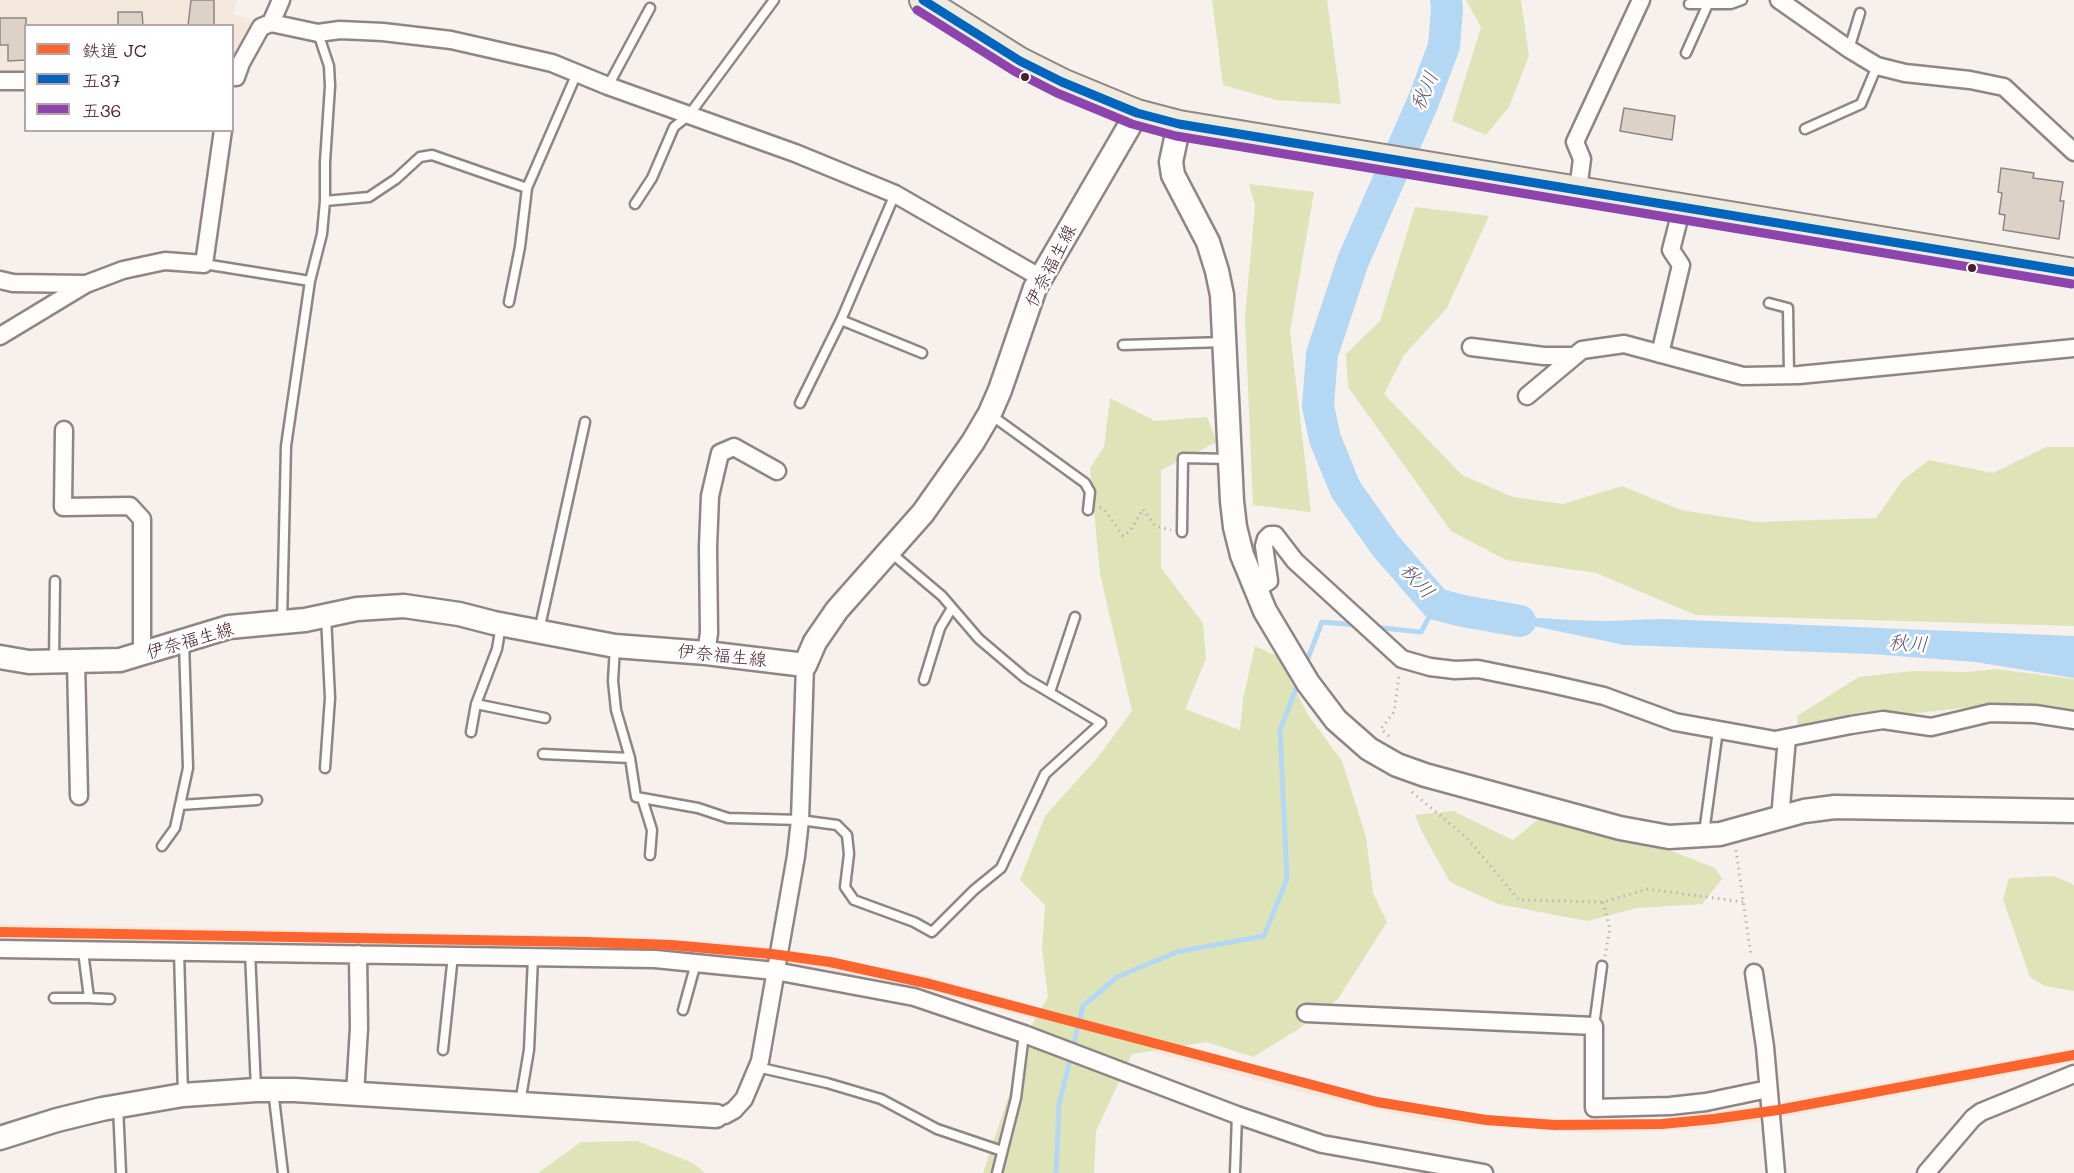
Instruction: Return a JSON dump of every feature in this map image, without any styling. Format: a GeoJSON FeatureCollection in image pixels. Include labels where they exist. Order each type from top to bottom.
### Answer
{"type":"FeatureCollection","features":[{"type":"Feature","properties":{"kind":"main road"},"geometry":{"type":"LineString","coordinates":[[928,1],[1020,61],[1062,82],[1137,113],[1179,124],[2074,272]]}},
{"type":"Feature","properties":{"kind":"street"},"geometry":{"type":"LineString","coordinates":[[271,23],[281,0]]}},
{"type":"Feature","properties":{"kind":"street"},"geometry":{"type":"LineString","coordinates":[[1578,190],[1582,159],[1575,141],[1641,0]]}},
{"type":"Feature","properties":{"kind":"street"},"geometry":{"type":"LineString","coordinates":[[1779,0],[1849,49],[1878,66],[1905,73],[1970,80],[2004,87],[2074,152]]}},
{"type":"Feature","properties":{"kind":"street"},"geometry":{"type":"LineString","coordinates":[[234,82],[241,63],[261,27],[271,23],[318,33],[340,30],[383,32],[451,40],[552,63],[608,86],[795,153],[895,195],[1041,278]]}},
{"type":"Feature","properties":{"kind":"street"},"geometry":{"type":"LineString","coordinates":[[0,81],[24,81]]}},
{"type":"Feature","properties":{"kind":"street","name":"伊奈福生線"},"geometry":{"type":"LineString","coordinates":[[0,657],[22,661],[120,660],[229,627],[282,622],[357,609],[404,606],[459,614],[615,646],[706,653],[805,665],[807,657],[824,628],[923,513],[950,477],[990,413],[1035,288],[1137,113]]}},
{"type":"Feature","properties":{"kind":"street"},"geometry":{"type":"LineString","coordinates":[[1179,124],[1171,158],[1171,169],[1177,185],[1197,218],[1212,255],[1222,295],[1233,510],[1242,555],[1255,590],[1301,672],[1336,720],[1369,749],[1407,769],[1620,828],[1669,837],[1703,837],[1804,812],[1835,807],[2074,811]]}},
{"type":"Feature","properties":{"kind":"street"},"geometry":{"type":"LineString","coordinates":[[0,336],[86,284],[123,270],[165,261],[204,264],[224,132]]}},
{"type":"Feature","properties":{"kind":"street"},"geometry":{"type":"LineString","coordinates":[[1660,354],[1681,265],[1671,250],[1682,207]]}},
{"type":"Feature","properties":{"kind":"street"},"geometry":{"type":"LineString","coordinates":[[0,280],[13,283],[86,284]]}},
{"type":"Feature","properties":{"kind":"street"},"geometry":{"type":"LineString","coordinates":[[1527,396],[1582,350],[1624,344],[1743,376],[1789,375],[2074,348]]}},
{"type":"Feature","properties":{"kind":"street"},"geometry":{"type":"LineString","coordinates":[[1471,347],[1544,356],[1575,356]]}},
{"type":"Feature","properties":{"kind":"street"},"geometry":{"type":"LineString","coordinates":[[64,430],[63,507],[130,506],[142,519],[142,655]]}},
{"type":"Feature","properties":{"kind":"street"},"geometry":{"type":"LineString","coordinates":[[706,653],[710,633],[708,547],[710,496],[720,453],[734,447],[777,471]]}},
{"type":"Feature","properties":{"kind":"street"},"geometry":{"type":"LineString","coordinates":[[1255,590],[1269,581],[1264,546],[1266,539],[1270,535],[1275,535],[1295,561],[1402,659],[1430,667],[1455,670],[1478,669],[1547,683],[1604,696],[1676,722],[1775,740],[1883,720],[1931,727],[1990,713],[2035,714],[2074,720]]}},
{"type":"Feature","properties":{"kind":"street"},"geometry":{"type":"LineString","coordinates":[[65,662],[79,796]]}},
{"type":"Feature","properties":{"kind":"street"},"geometry":{"type":"LineString","coordinates":[[0,1138],[57,1120],[118,1106],[183,1095],[264,1090],[716,1116],[734,1110],[744,1099],[760,1061],[796,856],[800,820],[805,665]]}},
{"type":"Feature","properties":{"kind":"street"},"geometry":{"type":"LineString","coordinates":[[1780,818],[1787,738]]}},
{"type":"Feature","properties":{"kind":"street"},"geometry":{"type":"LineString","coordinates":[[0,949],[654,959],[775,971],[914,997],[1024,1034],[1237,1115],[1322,1144],[1484,1173]]}},
{"type":"Feature","properties":{"kind":"street"},"geometry":{"type":"LineString","coordinates":[[355,1094],[359,1028],[358,954]]}},
{"type":"Feature","properties":{"kind":"street"},"geometry":{"type":"LineString","coordinates":[[1754,973],[1765,1047],[1776,1173]]}},
{"type":"Feature","properties":{"kind":"street"},"geometry":{"type":"LineString","coordinates":[[1306,1013],[1594,1026],[1594,1108],[1670,1106],[1706,1102],[1768,1089]]}},
{"type":"Feature","properties":{"kind":"street"},"geometry":{"type":"LineString","coordinates":[[1926,1173],[1981,1112],[2074,1074]]}},
{"type":"Feature","properties":{"kind":"lane"},"geometry":{"type":"LineString","coordinates":[[635,204],[652,178],[674,127],[689,115],[774,0]]}},
{"type":"Feature","properties":{"kind":"lane"},"geometry":{"type":"LineString","coordinates":[[1689,4],[1731,4],[1742,0]]}},
{"type":"Feature","properties":{"kind":"lane"},"geometry":{"type":"LineString","coordinates":[[1686,53],[1708,4]]}},
{"type":"Feature","properties":{"kind":"lane"},"geometry":{"type":"LineString","coordinates":[[608,86],[650,8]]}},
{"type":"Feature","properties":{"kind":"lane"},"geometry":{"type":"LineString","coordinates":[[1849,49],[1860,13]]}},
{"type":"Feature","properties":{"kind":"lane"},"geometry":{"type":"LineString","coordinates":[[282,622],[286,446],[310,281],[322,234],[325,201],[330,86],[329,66],[318,33]]}},
{"type":"Feature","properties":{"kind":"lane"},"geometry":{"type":"LineString","coordinates":[[1805,129],[1861,104],[1878,66]]}},
{"type":"Feature","properties":{"kind":"lane"},"geometry":{"type":"LineString","coordinates":[[509,302],[520,247],[527,188],[577,73]]}},
{"type":"Feature","properties":{"kind":"lane"},"geometry":{"type":"LineString","coordinates":[[325,201],[369,196],[396,179],[420,158],[432,155],[527,188]]}},
{"type":"Feature","properties":{"kind":"lane"},"geometry":{"type":"LineString","coordinates":[[800,403],[841,320],[895,195]]}},
{"type":"Feature","properties":{"kind":"lane"},"geometry":{"type":"LineString","coordinates":[[204,264],[310,281]]}},
{"type":"Feature","properties":{"kind":"lane"},"geometry":{"type":"LineString","coordinates":[[1769,303],[1788,308],[1789,375]]}},
{"type":"Feature","properties":{"kind":"lane"},"geometry":{"type":"LineString","coordinates":[[841,320],[922,353]]}},
{"type":"Feature","properties":{"kind":"lane"},"geometry":{"type":"LineString","coordinates":[[1123,345],[1224,342]]}},
{"type":"Feature","properties":{"kind":"lane"},"geometry":{"type":"LineString","coordinates":[[990,413],[1085,483],[1090,492],[1088,510]]}},
{"type":"Feature","properties":{"kind":"lane"},"geometry":{"type":"LineString","coordinates":[[538,632],[585,422]]}},
{"type":"Feature","properties":{"kind":"lane"},"geometry":{"type":"LineString","coordinates":[[1182,532],[1183,458],[1230,459]]}},
{"type":"Feature","properties":{"kind":"lane"},"geometry":{"type":"LineString","coordinates":[[615,646],[613,681],[616,710],[630,758],[636,797],[698,808],[728,818],[800,820],[837,825],[847,835],[849,854],[845,887],[854,900],[914,922],[932,932],[974,890],[1001,868],[1045,774],[1101,723],[1025,678],[979,639],[942,596],[889,551]]}},
{"type":"Feature","properties":{"kind":"lane"},"geometry":{"type":"LineString","coordinates":[[55,581],[65,662]]}},
{"type":"Feature","properties":{"kind":"lane"},"geometry":{"type":"LineString","coordinates":[[924,680],[940,628],[952,608]]}},
{"type":"Feature","properties":{"kind":"lane"},"geometry":{"type":"LineString","coordinates":[[325,768],[330,698],[326,615]]}},
{"type":"Feature","properties":{"kind":"lane"},"geometry":{"type":"LineString","coordinates":[[1050,692],[1075,617]]}},
{"type":"Feature","properties":{"kind":"lane"},"geometry":{"type":"LineString","coordinates":[[471,732],[476,704],[497,649],[501,624]]}},
{"type":"Feature","properties":{"kind":"lane"},"geometry":{"type":"LineString","coordinates":[[162,846],[176,828],[188,768],[184,640]]}},
{"type":"Feature","properties":{"kind":"lane"},"geometry":{"type":"LineString","coordinates":[[476,704],[545,718]]}},
{"type":"Feature","properties":{"kind":"lane"},"geometry":{"type":"LineString","coordinates":[[1703,837],[1718,730]]}},
{"type":"Feature","properties":{"kind":"lane"},"geometry":{"type":"LineString","coordinates":[[543,754],[630,758]]}},
{"type":"Feature","properties":{"kind":"lane"},"geometry":{"type":"LineString","coordinates":[[642,798],[652,830],[650,855]]}},
{"type":"Feature","properties":{"kind":"lane"},"geometry":{"type":"LineString","coordinates":[[180,805],[257,800]]}},
{"type":"Feature","properties":{"kind":"lane"},"geometry":{"type":"LineString","coordinates":[[83,951],[89,998]]}},
{"type":"Feature","properties":{"kind":"lane"},"geometry":{"type":"LineString","coordinates":[[179,951],[183,1095]]}},
{"type":"Feature","properties":{"kind":"lane"},"geometry":{"type":"LineString","coordinates":[[250,952],[264,1090],[283,1173]]}},
{"type":"Feature","properties":{"kind":"lane"},"geometry":{"type":"LineString","coordinates":[[443,1050],[453,955]]}},
{"type":"Feature","properties":{"kind":"lane"},"geometry":{"type":"LineString","coordinates":[[520,1104],[529,1050],[533,957]]}},
{"type":"Feature","properties":{"kind":"lane"},"geometry":{"type":"LineString","coordinates":[[683,1010],[696,963]]}},
{"type":"Feature","properties":{"kind":"lane"},"geometry":{"type":"LineString","coordinates":[[1594,1026],[1602,966]]}},
{"type":"Feature","properties":{"kind":"lane"},"geometry":{"type":"LineString","coordinates":[[54,998],[110,999]]}},
{"type":"Feature","properties":{"kind":"lane"},"geometry":{"type":"LineString","coordinates":[[997,1173],[1016,1098],[1024,1034]]}},
{"type":"Feature","properties":{"kind":"lane"},"geometry":{"type":"LineString","coordinates":[[757,1067],[827,1083],[881,1099],[937,1129],[1002,1151]]}},
{"type":"Feature","properties":{"kind":"lane"},"geometry":{"type":"LineString","coordinates":[[118,1106],[121,1173]]}},
{"type":"Feature","properties":{"kind":"lane"},"geometry":{"type":"LineString","coordinates":[[1235,1173],[1237,1115]]}},
{"type":"Feature","properties":{"kind":"path"},"geometry":{"type":"LineString","coordinates":[[1089,500],[1105,510],[1123,536],[1130,531],[1143,510],[1155,526],[1182,532]]}},
{"type":"Feature","properties":{"kind":"path"},"geometry":{"type":"LineString","coordinates":[[1395,742],[1381,729],[1394,712],[1402,659]]}},
{"type":"Feature","properties":{"kind":"path"},"geometry":{"type":"LineString","coordinates":[[1407,769],[1403,785],[1467,838],[1519,900],[1604,903],[1648,889],[1743,902]]}},
{"type":"Feature","properties":{"kind":"path"},"geometry":{"type":"LineString","coordinates":[[1734,831],[1754,973]]}},
{"type":"Feature","properties":{"kind":"path"},"geometry":{"type":"LineString","coordinates":[[1602,966],[1610,929],[1604,903]]}},
{"type":"Feature","properties":{"kind":"shaded area"},"geometry":{"type":"Polygon","coordinates":[[[0,0],[237,0],[233,14],[252,19],[245,44],[234,64],[234,24],[24,24],[24,77],[0,78],[0,0]]]}},
{"type":"Feature","properties":{"kind":"shaded area"},"geometry":{"type":"Polygon","coordinates":[[[0,924],[626,937],[773,947],[771,961],[719,954],[655,951],[0,939],[0,924]]]}},
{"type":"Feature","properties":{"kind":"shaded area"},"geometry":{"type":"Polygon","coordinates":[[[785,949],[922,975],[1280,1073],[1407,1105],[1460,1113],[1591,1120],[1664,1119],[1763,1105],[1765,1121],[1704,1129],[1594,1133],[1470,1126],[1415,1118],[1304,1093],[924,989],[784,962],[785,949]]]}},
{"type":"Feature","properties":{"kind":"shaded area"},"geometry":{"type":"Polygon","coordinates":[[[2074,1048],[2074,1062],[1779,1118],[1777,1103],[2074,1048]]]}},
{"type":"Feature","properties":{"kind":"green space"},"geometry":{"type":"Polygon","coordinates":[[[1212,0],[1327,0],[1341,104],[1276,100],[1223,85],[1212,0]]]}},
{"type":"Feature","properties":{"kind":"green space"},"geometry":{"type":"Polygon","coordinates":[[[1466,0],[1521,0],[1529,56],[1509,107],[1486,135],[1452,121],[1481,27],[1466,0]]]}},
{"type":"Feature","properties":{"kind":"green space"},"geometry":{"type":"Polygon","coordinates":[[[1249,184],[1314,192],[1290,331],[1311,512],[1253,505],[1245,318],[1255,205],[1249,184]]]}},
{"type":"Feature","properties":{"kind":"green space"},"geometry":{"type":"Polygon","coordinates":[[[1415,207],[1489,216],[1447,308],[1404,355],[1384,394],[1462,475],[1513,497],[1563,504],[1622,486],[1681,510],[1757,522],[1876,518],[1902,481],[1929,460],[1993,473],[2046,447],[2074,447],[2074,626],[1696,615],[1596,573],[1506,560],[1451,531],[1348,387],[1346,354],[1380,321],[1415,207]]]}},
{"type":"Feature","properties":{"kind":"green space"},"geometry":{"type":"Polygon","coordinates":[[[1110,398],[1155,421],[1207,417],[1217,442],[1161,470],[1161,568],[1203,623],[1206,659],[1185,709],[1240,730],[1243,699],[1255,646],[1279,657],[1308,715],[1342,761],[1366,837],[1373,893],[1387,922],[1338,999],[1297,1030],[1253,1057],[1207,1042],[1132,1054],[1096,1131],[1094,1173],[983,1173],[1032,1025],[1048,997],[1042,950],[1045,905],[1020,880],[1045,816],[1098,757],[1132,711],[1100,574],[1090,468],[1104,447],[1110,398]]]}},
{"type":"Feature","properties":{"kind":"green space"},"geometry":{"type":"Polygon","coordinates":[[[1996,669],[2074,679],[2074,714],[2054,708],[1970,707],[1901,715],[1856,715],[1798,729],[1797,716],[1859,677],[1913,671],[1967,672],[1996,669]]]}},
{"type":"Feature","properties":{"kind":"green space"},"geometry":{"type":"Polygon","coordinates":[[[1453,811],[1513,840],[1541,817],[1592,833],[1674,852],[1715,868],[1722,879],[1702,904],[1637,908],[1587,921],[1498,904],[1450,882],[1415,815],[1453,811]]]}},
{"type":"Feature","properties":{"kind":"green space"},"geometry":{"type":"Polygon","coordinates":[[[2054,876],[2074,885],[2074,991],[2045,986],[2030,977],[2003,899],[2009,878],[2054,876]]]}},
{"type":"Feature","properties":{"kind":"green space"},"geometry":{"type":"Polygon","coordinates":[[[637,1141],[693,1163],[705,1173],[538,1173],[581,1142],[637,1141]]]}},
{"type":"Feature","properties":{"kind":"water"},"geometry":{"type":"Polygon","coordinates":[[[1477,614],[1570,620],[1662,619],[2074,636],[2074,678],[1975,662],[1871,654],[1624,645],[1477,614]]]}},
{"type":"Feature","properties":{"kind":"building"},"geometry":{"type":"Polygon","coordinates":[[[191,0],[214,0],[214,24],[188,24],[191,0]]]}},
{"type":"Feature","properties":{"kind":"building"},"geometry":{"type":"Polygon","coordinates":[[[118,12],[142,12],[143,24],[118,24],[118,12]]]}},
{"type":"Feature","properties":{"kind":"building"},"geometry":{"type":"Polygon","coordinates":[[[0,18],[26,18],[24,60],[8,61],[8,45],[0,45],[0,18]]]}},
{"type":"Feature","properties":{"kind":"building"},"geometry":{"type":"Polygon","coordinates":[[[1624,108],[1675,116],[1672,140],[1620,131],[1624,108]]]}},
{"type":"Feature","properties":{"kind":"building"},"geometry":{"type":"Polygon","coordinates":[[[2001,168],[2034,173],[2033,178],[2063,182],[2060,201],[2064,201],[2059,239],[2003,230],[2005,215],[1999,214],[2002,193],[1998,192],[2001,168]]]}},
{"type":"Feature","properties":{"kind":"waterway","name":"秋川"},"geometry":{"type":"LineString","coordinates":[[1446,0],[1444,46],[1423,102],[1353,261],[1322,354],[1318,406],[1325,439],[1346,490],[1385,545],[1436,604],[1520,621]]}},
{"type":"Feature","properties":{"kind":"waterway"},"geometry":{"type":"LineString","coordinates":[[1373,627],[1421,632],[1436,604]]}},
{"type":"Feature","properties":{"kind":"waterway"},"geometry":{"type":"LineString","coordinates":[[1305,666],[1322,622],[1358,625]]}},
{"type":"Feature","properties":{"kind":"waterway"},"geometry":{"type":"LineString","coordinates":[[1056,1173],[1059,1104],[1083,1006],[1117,977],[1177,952],[1264,936],[1287,879],[1280,730],[1299,681]]}},
{"type":"Feature","properties":{"kind":"rail line","name":"JC"},"geometry":{"type":"LineString","coordinates":[[0,932],[586,942],[671,945],[772,954],[830,962],[930,984],[1377,1102],[1486,1120],[1555,1125],[1662,1124],[1714,1119],[1778,1110],[2074,1055]]}},
{"type":"Feature","properties":{"kind":"transit line","name":"五37"},"geometry":{"type":"LineString","coordinates":[[923,0],[1020,61],[1062,82],[1137,113],[1179,124],[2074,272]]}},
{"type":"Feature","properties":{"kind":"transit line","name":"五36"},"geometry":{"type":"LineString","coordinates":[[917,10],[1014,71],[1057,93],[1132,124],[1176,136],[2072,284]]}}]}
